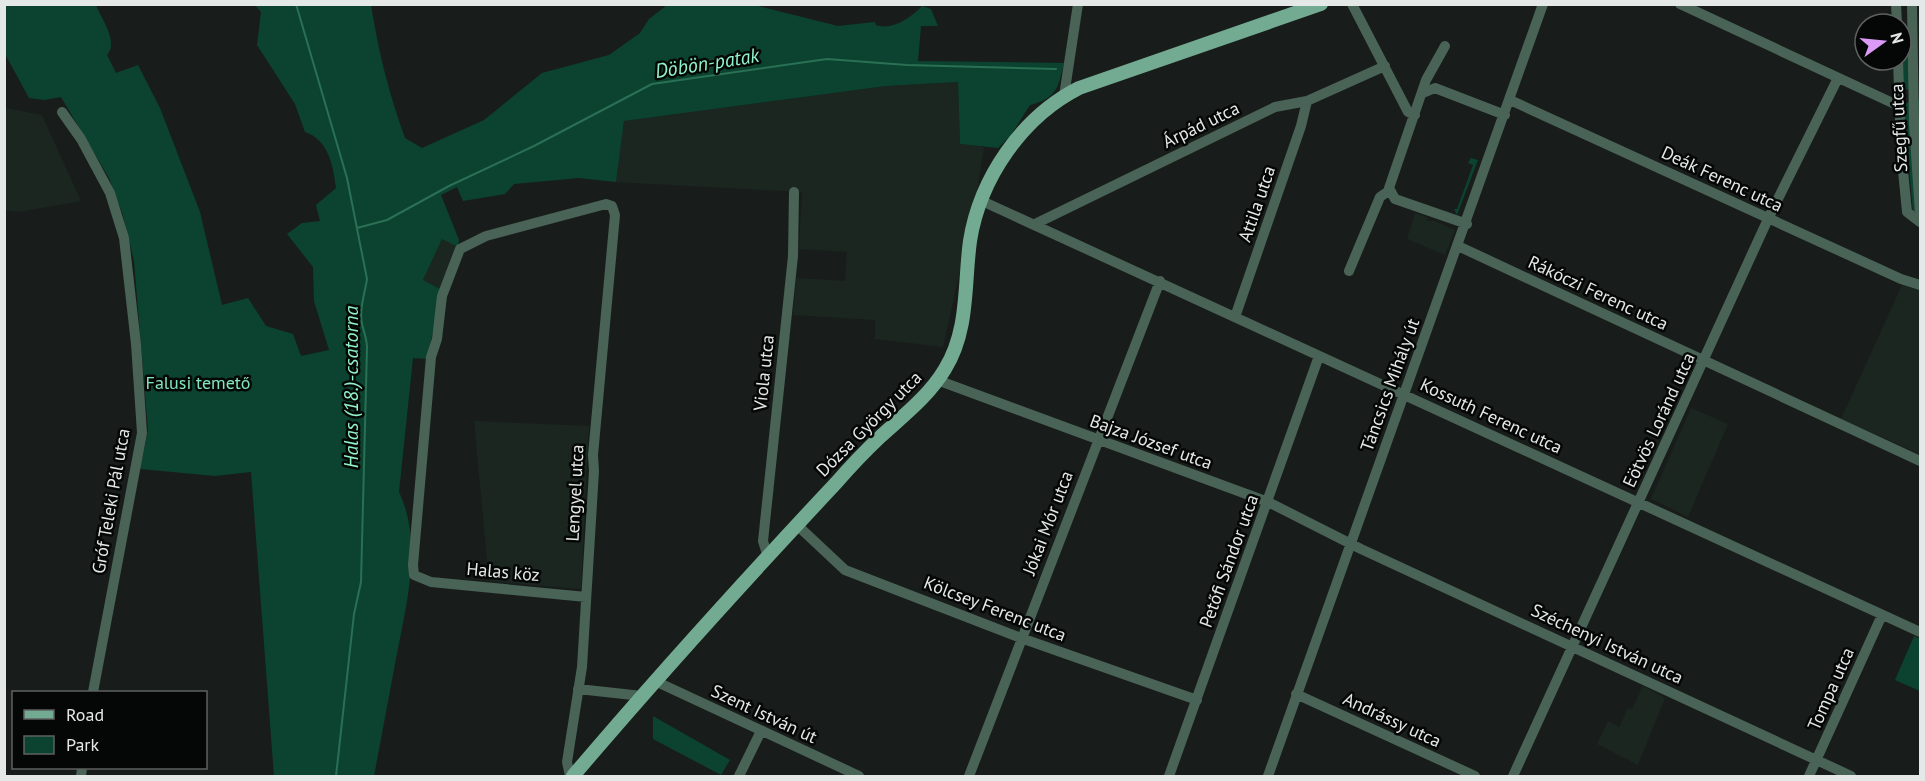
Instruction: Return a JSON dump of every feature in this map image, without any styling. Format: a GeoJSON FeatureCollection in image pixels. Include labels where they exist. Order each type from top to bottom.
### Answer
{"type":"FeatureCollection","features":[{"type":"Feature","properties":{"kind":"main road","name":"Dózsa György utca"},"geometry":{"type":"LineString","coordinates":[[572,777],[655,681],[866,450],[937,381],[959,339],[970,241],[982,201],[1003,160],[1029,124],[1064,96],[1114,76],[1321,4]]}},
{"type":"Feature","properties":{"kind":"street"},"geometry":{"type":"LineString","coordinates":[[1064,96],[1078,4]]}},
{"type":"Feature","properties":{"kind":"street"},"geometry":{"type":"LineString","coordinates":[[1352,4],[1408,112],[1415,115]]}},
{"type":"Feature","properties":{"kind":"street","name":"Táncsics Mihály út"},"geometry":{"type":"LineString","coordinates":[[1268,777],[1349,543],[1467,224],[1543,4]]}},
{"type":"Feature","properties":{"kind":"street"},"geometry":{"type":"LineString","coordinates":[[1680,4],[1899,106]]}},
{"type":"Feature","properties":{"kind":"street","name":"Szegfű utca"},"geometry":{"type":"LineString","coordinates":[[1912,4],[1914,124],[1920,213]]}},
{"type":"Feature","properties":{"kind":"street"},"geometry":{"type":"LineString","coordinates":[[1445,46],[1426,80],[1389,184],[1395,199],[1467,224]]}},
{"type":"Feature","properties":{"kind":"street","name":"Árpád utca"},"geometry":{"type":"LineString","coordinates":[[1035,224],[1275,107],[1307,101],[1384,66]]}},
{"type":"Feature","properties":{"kind":"street","name":"Szegfű utca"},"geometry":{"type":"LineString","coordinates":[[1898,72],[1907,212],[1920,222]]}},
{"type":"Feature","properties":{"kind":"street","name":"Eötvös Loránd utca"},"geometry":{"type":"LineString","coordinates":[[1513,777],[1575,646],[1768,219],[1838,78]]}},
{"type":"Feature","properties":{"kind":"street"},"geometry":{"type":"LineString","coordinates":[[1423,93],[1435,88],[1505,115]]}},
{"type":"Feature","properties":{"kind":"street","name":"Deák Ferenc utca"},"geometry":{"type":"LineString","coordinates":[[1510,100],[1768,219],[1901,279],[1920,285]]}},
{"type":"Feature","properties":{"kind":"street","name":"Attila utca"},"geometry":{"type":"LineString","coordinates":[[1235,317],[1301,126],[1307,101]]}},
{"type":"Feature","properties":{"kind":"street","name":"Gróf Teleki Pál utca"},"geometry":{"type":"LineString","coordinates":[[62,112],[81,139],[110,193],[124,238],[130,278],[142,434],[93,691]]}},
{"type":"Feature","properties":{"kind":"street"},"geometry":{"type":"LineString","coordinates":[[1349,271],[1380,197],[1390,190]]}},
{"type":"Feature","properties":{"kind":"street","name":"Viola utca"},"geometry":{"type":"LineString","coordinates":[[768,557],[763,542],[793,256],[794,192]]}},
{"type":"Feature","properties":{"kind":"street","name":"Kossuth Ferenc utca"},"geometry":{"type":"LineString","coordinates":[[982,201],[1920,632]]}},
{"type":"Feature","properties":{"kind":"street","name":"Halas köz"},"geometry":{"type":"LineString","coordinates":[[586,597],[431,582],[414,575],[413,565],[429,376],[442,296],[460,249],[486,236],[595,206],[606,204],[615,210]]}},
{"type":"Feature","properties":{"kind":"street","name":"Lengyel utca"},"geometry":{"type":"LineString","coordinates":[[572,777],[567,762],[579,689],[593,454],[615,210]]}},
{"type":"Feature","properties":{"kind":"street","name":"Rákóczi Ferenc utca"},"geometry":{"type":"LineString","coordinates":[[1458,246],[1920,461]]}},
{"type":"Feature","properties":{"kind":"street","name":"Jókai Mór utca"},"geometry":{"type":"LineString","coordinates":[[969,777],[1160,281]]}},
{"type":"Feature","properties":{"kind":"street","name":"Petőfi Sándor utca"},"geometry":{"type":"LineString","coordinates":[[1169,777],[1319,356]]}},
{"type":"Feature","properties":{"kind":"street","name":"Bajza József utca"},"geometry":{"type":"LineString","coordinates":[[937,381],[1268,502],[1349,543]]}},
{"type":"Feature","properties":{"kind":"street","name":"Kölcsey Ferenc utca"},"geometry":{"type":"LineString","coordinates":[[797,525],[845,570],[1021,638],[1197,700]]}},
{"type":"Feature","properties":{"kind":"street","name":"Széchenyi István utca"},"geometry":{"type":"LineString","coordinates":[[1349,543],[1575,646],[1851,777]]}},
{"type":"Feature","properties":{"kind":"street","name":"Tompa utca"},"geometry":{"type":"LineString","coordinates":[[1809,777],[1882,615]]}},
{"type":"Feature","properties":{"kind":"street","name":"Szent István út"},"geometry":{"type":"LineString","coordinates":[[655,681],[859,777]]}},
{"type":"Feature","properties":{"kind":"street"},"geometry":{"type":"LineString","coordinates":[[579,689],[642,696]]}},
{"type":"Feature","properties":{"kind":"street","name":"Andrássy utca"},"geometry":{"type":"LineString","coordinates":[[1296,694],[1475,777]]}},
{"type":"Feature","properties":{"kind":"street"},"geometry":{"type":"LineString","coordinates":[[739,777],[761,731]]}},
{"type":"Feature","properties":{"kind":"shaded area"},"geometry":{"type":"Polygon","coordinates":[[[958,82],[960,144],[984,147],[976,198],[943,347],[875,339],[875,320],[793,315],[796,278],[845,281],[847,252],[799,249],[802,192],[616,182],[624,121],[886,86],[958,82]]]}},
{"type":"Feature","properties":{"kind":"shaded area"},"geometry":{"type":"Polygon","coordinates":[[[5,108],[42,115],[81,201],[19,212],[5,210],[5,108]]]}},
{"type":"Feature","properties":{"kind":"shaded area"},"geometry":{"type":"Polygon","coordinates":[[[1415,213],[1428,218],[1426,221],[1435,221],[1455,230],[1445,255],[1407,239],[1415,213]]]}},
{"type":"Feature","properties":{"kind":"shaded area"},"geometry":{"type":"Polygon","coordinates":[[[442,239],[458,247],[442,290],[423,280],[442,239]]]}},
{"type":"Feature","properties":{"kind":"shaded area"},"geometry":{"type":"Polygon","coordinates":[[[1902,285],[1920,290],[1920,454],[1841,419],[1902,285]]]}},
{"type":"Feature","properties":{"kind":"shaded area"},"geometry":{"type":"Polygon","coordinates":[[[1691,408],[1728,424],[1688,517],[1651,499],[1691,408]]]}},
{"type":"Feature","properties":{"kind":"shaded area"},"geometry":{"type":"Polygon","coordinates":[[[474,421],[589,426],[581,589],[489,581],[474,421]]]}},
{"type":"Feature","properties":{"kind":"shaded area"},"geometry":{"type":"Polygon","coordinates":[[[1643,686],[1665,698],[1638,765],[1597,744],[1608,721],[1619,727],[1628,708],[1632,709],[1643,686]]]}},
{"type":"Feature","properties":{"kind":"green space","name":"Falusi temető"},"geometry":{"type":"Polygon","coordinates":[[[4,5],[96,5],[110,37],[110,50],[107,55],[116,73],[138,65],[160,108],[200,212],[222,305],[248,298],[266,326],[293,334],[301,356],[329,350],[314,301],[313,267],[287,234],[302,223],[320,221],[316,205],[336,188],[325,147],[305,132],[295,104],[257,45],[261,12],[255,5],[371,5],[385,72],[405,138],[422,148],[484,120],[542,73],[609,55],[640,33],[649,19],[667,5],[754,5],[838,26],[875,22],[876,25],[882,26],[895,25],[922,6],[931,9],[938,26],[921,26],[918,61],[1064,63],[1055,91],[1046,99],[1030,105],[1011,135],[998,148],[960,144],[958,82],[886,86],[624,121],[616,182],[579,178],[514,184],[505,194],[463,201],[457,187],[441,195],[459,240],[458,247],[442,239],[423,280],[442,290],[427,359],[413,358],[399,492],[410,534],[410,577],[374,776],[274,776],[251,472],[215,476],[140,469],[148,430],[134,261],[123,215],[109,178],[61,97],[44,100],[29,98],[5,54],[4,5]]]}},
{"type":"Feature","properties":{"kind":"green space"},"geometry":{"type":"Polygon","coordinates":[[[1901,72],[1910,72],[1910,90],[1902,89],[1901,72]]]}},
{"type":"Feature","properties":{"kind":"green space"},"geometry":{"type":"Polygon","coordinates":[[[1919,99],[1920,207],[1913,212],[1903,104],[1919,99]]]}},
{"type":"Feature","properties":{"kind":"green space"},"geometry":{"type":"Polygon","coordinates":[[[1471,158],[1478,160],[1457,215],[1454,209],[1457,209],[1473,165],[1468,163],[1471,158]]]}},
{"type":"Feature","properties":{"kind":"green space"},"geometry":{"type":"Polygon","coordinates":[[[1914,636],[1920,639],[1920,691],[1895,680],[1914,636]]]}},
{"type":"Feature","properties":{"kind":"green space"},"geometry":{"type":"Polygon","coordinates":[[[653,716],[730,760],[721,775],[653,739],[653,716]]]}},
{"type":"Feature","properties":{"kind":"waterway","name":"Halas (18.)-csatorna"},"geometry":{"type":"LineString","coordinates":[[296,4],[347,178],[367,279],[361,313],[367,348],[361,582],[354,614],[336,776]]}},
{"type":"Feature","properties":{"kind":"waterway","name":"Döbön-patak"},"geometry":{"type":"LineString","coordinates":[[357,228],[387,220],[449,186],[534,146],[652,84],[827,59],[907,65],[1056,69]]}}]}
